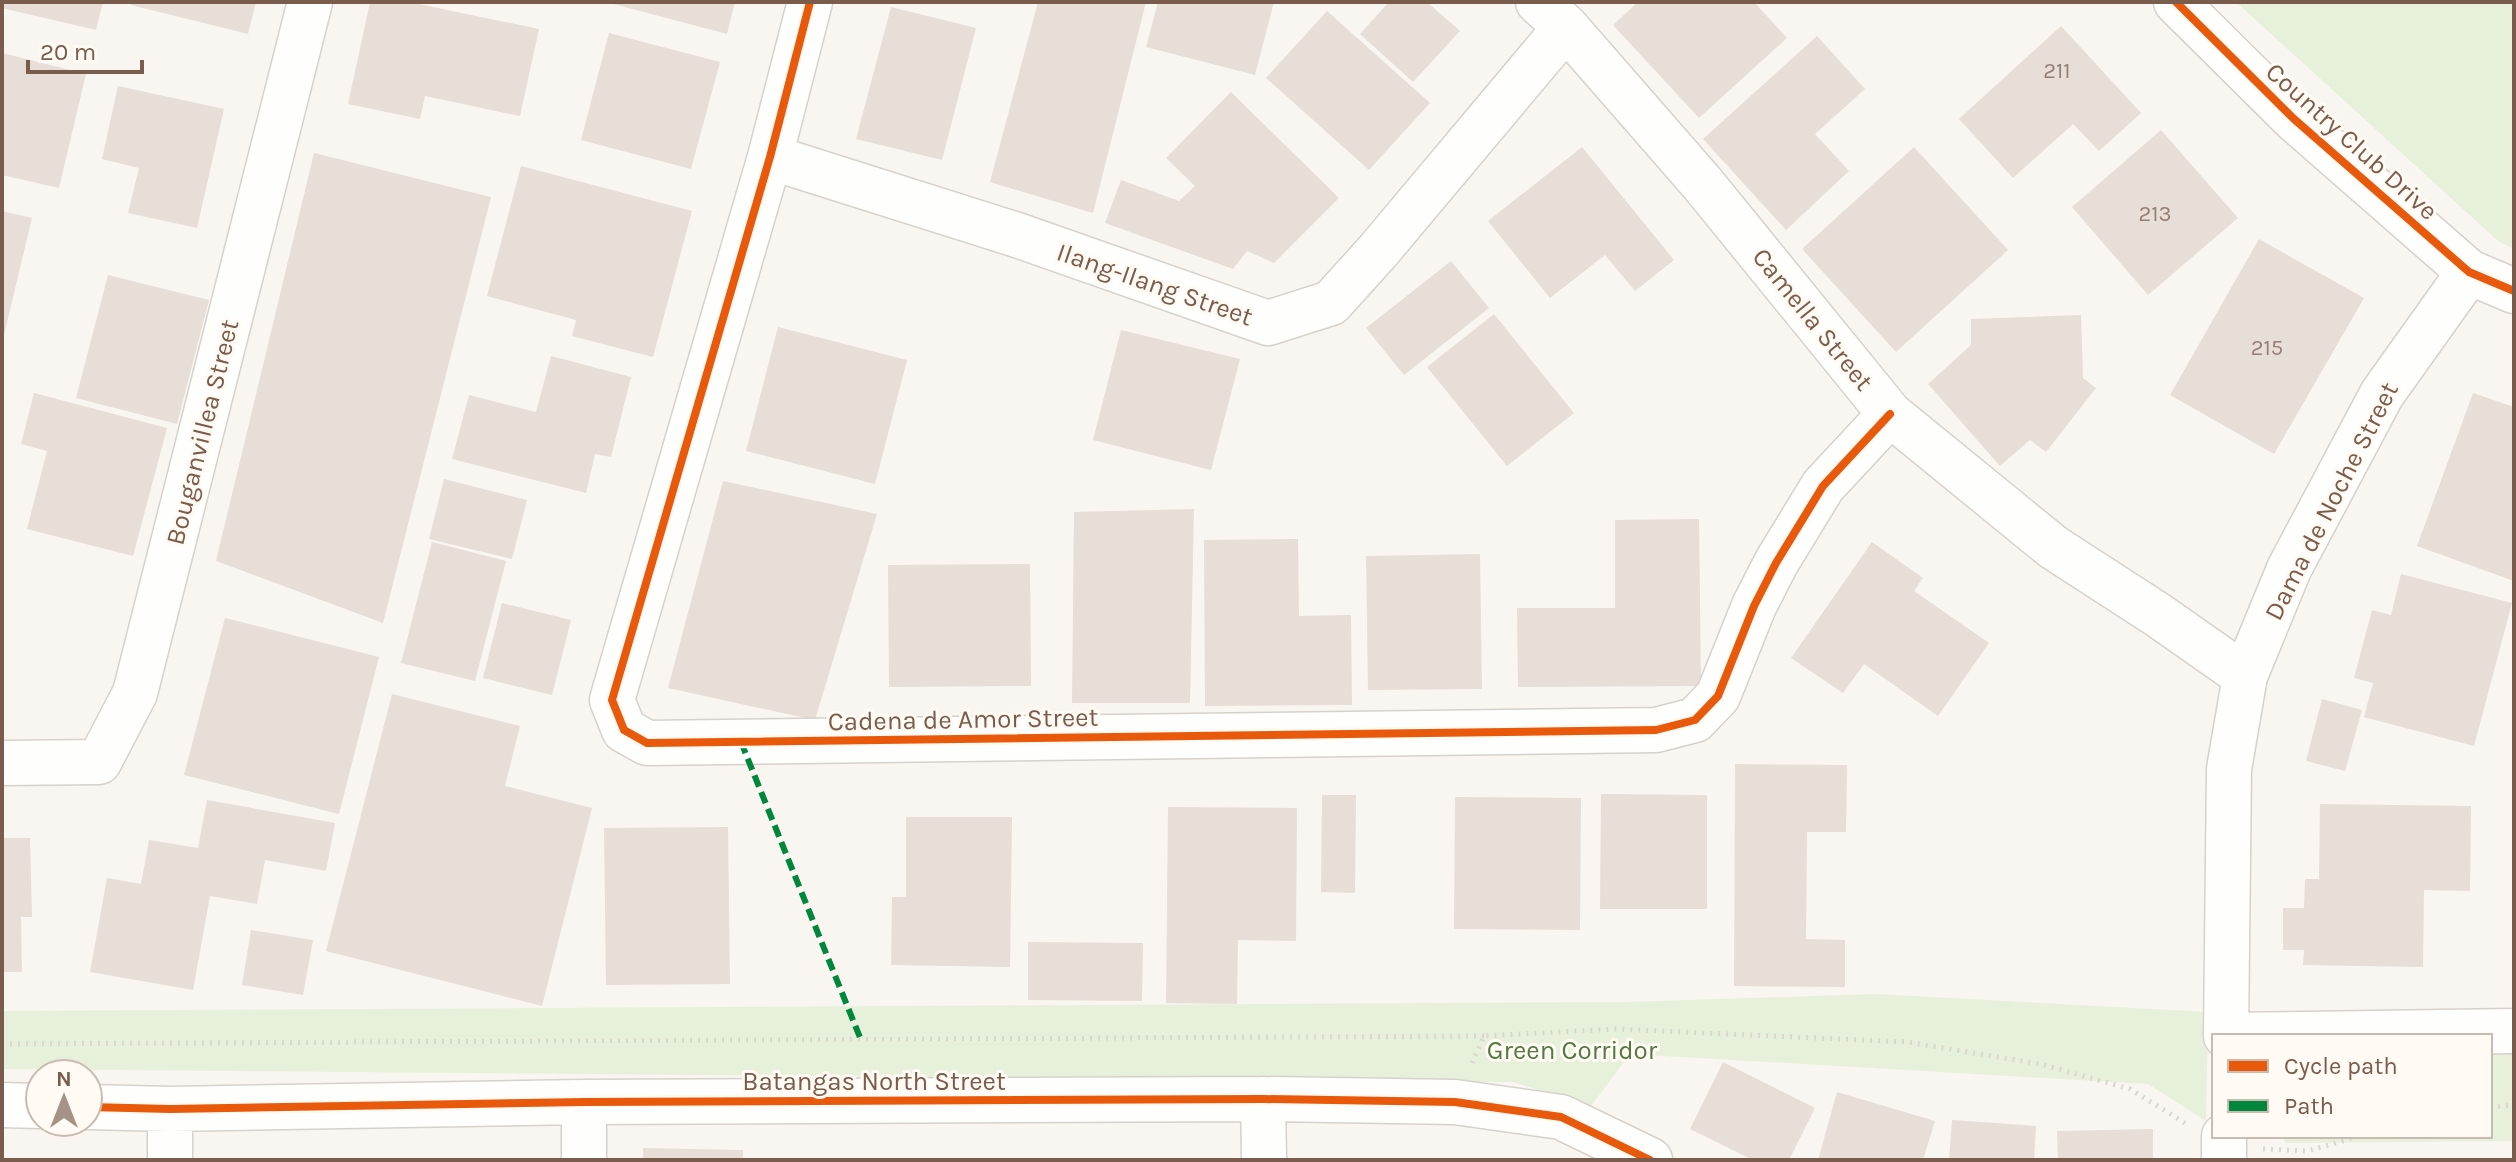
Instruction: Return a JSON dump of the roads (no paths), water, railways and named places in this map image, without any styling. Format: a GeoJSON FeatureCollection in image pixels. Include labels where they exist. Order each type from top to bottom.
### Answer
{"type":"FeatureCollection","features":[{"type":"Feature","properties":{"kind":"street","name":"Bouganvillea Street"},"geometry":{"type":"LineString","coordinates":[[2,763],[99,762],[135,693],[310,2]]}},
{"type":"Feature","properties":{"kind":"street","name":"Cadena de Amor Street"},"geometry":{"type":"LineString","coordinates":[[810,2],[770,157],[612,700],[624,730],[647,743],[1656,730],[1695,720],[1718,696],[1765,585],[1823,486],[1890,414]]}},
{"type":"Feature","properties":{"kind":"street","name":"Country Club Drive"},"geometry":{"type":"LineString","coordinates":[[2176,2],[2294,119],[2469,272],[2514,291]]}},
{"type":"Feature","properties":{"kind":"street","name":"Ilang-Ilang Street"},"geometry":{"type":"LineString","coordinates":[[770,157],[1017,235],[1268,323],[1331,303],[1378,251],[1552,14]]}},
{"type":"Feature","properties":{"kind":"street","name":"Camella Street"},"geometry":{"type":"LineString","coordinates":[[1552,14],[1702,183],[1890,414],[2053,547],[2245,676]]}},
{"type":"Feature","properties":{"kind":"street","name":"Dama de Noche Street"},"geometry":{"type":"LineString","coordinates":[[2226,1034],[2229,769],[2245,676],[2289,569],[2382,394],[2469,272]]}},
{"type":"Feature","properties":{"kind":"street"},"geometry":{"type":"LineString","coordinates":[[2341,1034],[2514,1031]]}},
{"type":"Feature","properties":{"kind":"street"},"geometry":{"type":"LineString","coordinates":[[1263,1099],[1264,1160]]}},
{"type":"Feature","properties":{"kind":"street","name":"Batangas North Street"},"geometry":{"type":"LineString","coordinates":[[104,1107],[1263,1099],[1455,1102],[1561,1117],[1650,1160]]}},
{"type":"Feature","properties":{"kind":"street"},"geometry":{"type":"LineString","coordinates":[[584,1102],[584,1160]]}},
{"type":"Feature","properties":{"kind":"street"},"geometry":{"type":"LineString","coordinates":[[2,1105],[24,1106]]}},
{"type":"Feature","properties":{"kind":"street"},"geometry":{"type":"LineString","coordinates":[[170,1109],[170,1160]]}},
{"type":"Feature","properties":{"kind":"park label","name":"Green Corridor"},"geometry":{"type":"Point","coordinates":[1572,1050]}}]}
